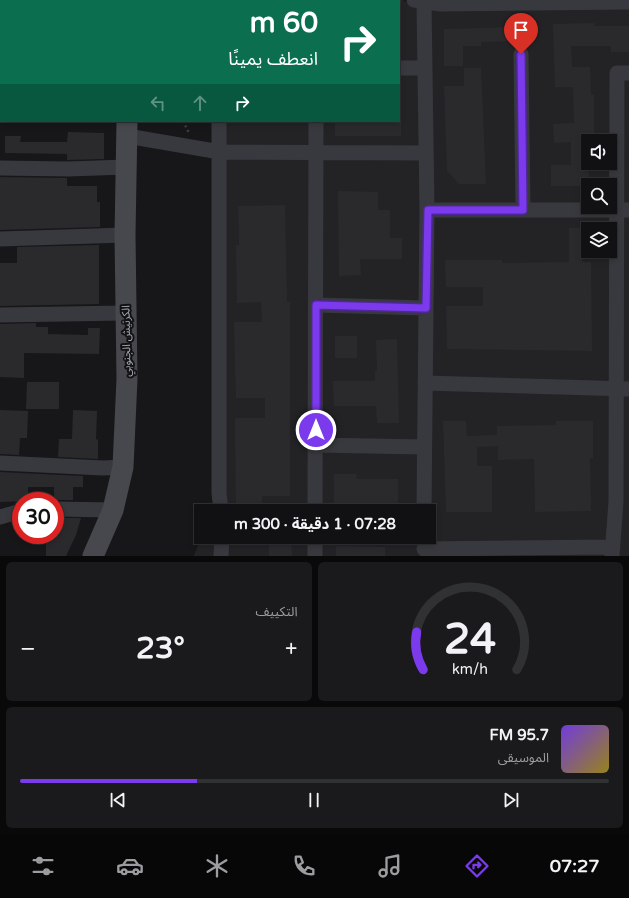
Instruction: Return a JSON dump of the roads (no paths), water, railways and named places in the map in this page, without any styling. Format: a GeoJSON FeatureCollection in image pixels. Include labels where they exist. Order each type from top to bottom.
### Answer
{"type":"FeatureCollection","features":[{"type":"Feature","properties":{"kind":"main road","name":"الكرنيش الجنوبي"},"geometry":{"type":"LineString","coordinates":[[93,556],[113,510],[123,467],[126,379],[125,235],[127,128]]}},
{"type":"Feature","properties":{"kind":"street"},"geometry":{"type":"LineString","coordinates":[[424,504],[428,210],[425,68],[419,1],[449,4],[629,2]]}},
{"type":"Feature","properties":{"kind":"street"},"geometry":{"type":"LineString","coordinates":[[521,54],[523,210]]}},
{"type":"Feature","properties":{"kind":"street"},"geometry":{"type":"LineString","coordinates":[[400,68],[425,68]]}},
{"type":"Feature","properties":{"kind":"street"},"geometry":{"type":"LineString","coordinates":[[424,547],[612,552],[623,501],[622,210],[617,73],[629,73]]}},
{"type":"Feature","properties":{"kind":"street"},"geometry":{"type":"LineString","coordinates":[[220,122],[219,493],[220,504]]}},
{"type":"Feature","properties":{"kind":"street"},"geometry":{"type":"LineString","coordinates":[[316,122],[316,504]]}},
{"type":"Feature","properties":{"kind":"street"},"geometry":{"type":"LineString","coordinates":[[127,128],[220,152],[426,153]]}},
{"type":"Feature","properties":{"kind":"street"},"geometry":{"type":"LineString","coordinates":[[0,168],[68,169],[126,167]]}},
{"type":"Feature","properties":{"kind":"street"},"geometry":{"type":"LineString","coordinates":[[428,210],[622,210]]}},
{"type":"Feature","properties":{"kind":"street"},"geometry":{"type":"LineString","coordinates":[[0,238],[125,235]]}},
{"type":"Feature","properties":{"kind":"street"},"geometry":{"type":"LineString","coordinates":[[316,305],[426,308]]}},
{"type":"Feature","properties":{"kind":"street"},"geometry":{"type":"LineString","coordinates":[[0,315],[125,313]]}},
{"type":"Feature","properties":{"kind":"street"},"geometry":{"type":"LineString","coordinates":[[425,383],[623,389]]}},
{"type":"Feature","properties":{"kind":"street"},"geometry":{"type":"LineString","coordinates":[[316,445],[424,447]]}},
{"type":"Feature","properties":{"kind":"street"},"geometry":{"type":"LineString","coordinates":[[0,463],[103,468],[123,467]]}},
{"type":"Feature","properties":{"kind":"street"},"geometry":{"type":"LineString","coordinates":[[64,509],[113,510]]}},
{"type":"Feature","properties":{"kind":"street"},"geometry":{"type":"LineString","coordinates":[[0,518],[12,514]]}},
{"type":"Feature","properties":{"kind":"street"},"geometry":{"type":"LineString","coordinates":[[221,556],[222,544]]}},
{"type":"Feature","properties":{"kind":"street"},"geometry":{"type":"LineString","coordinates":[[315,544],[315,556]]}}]}
